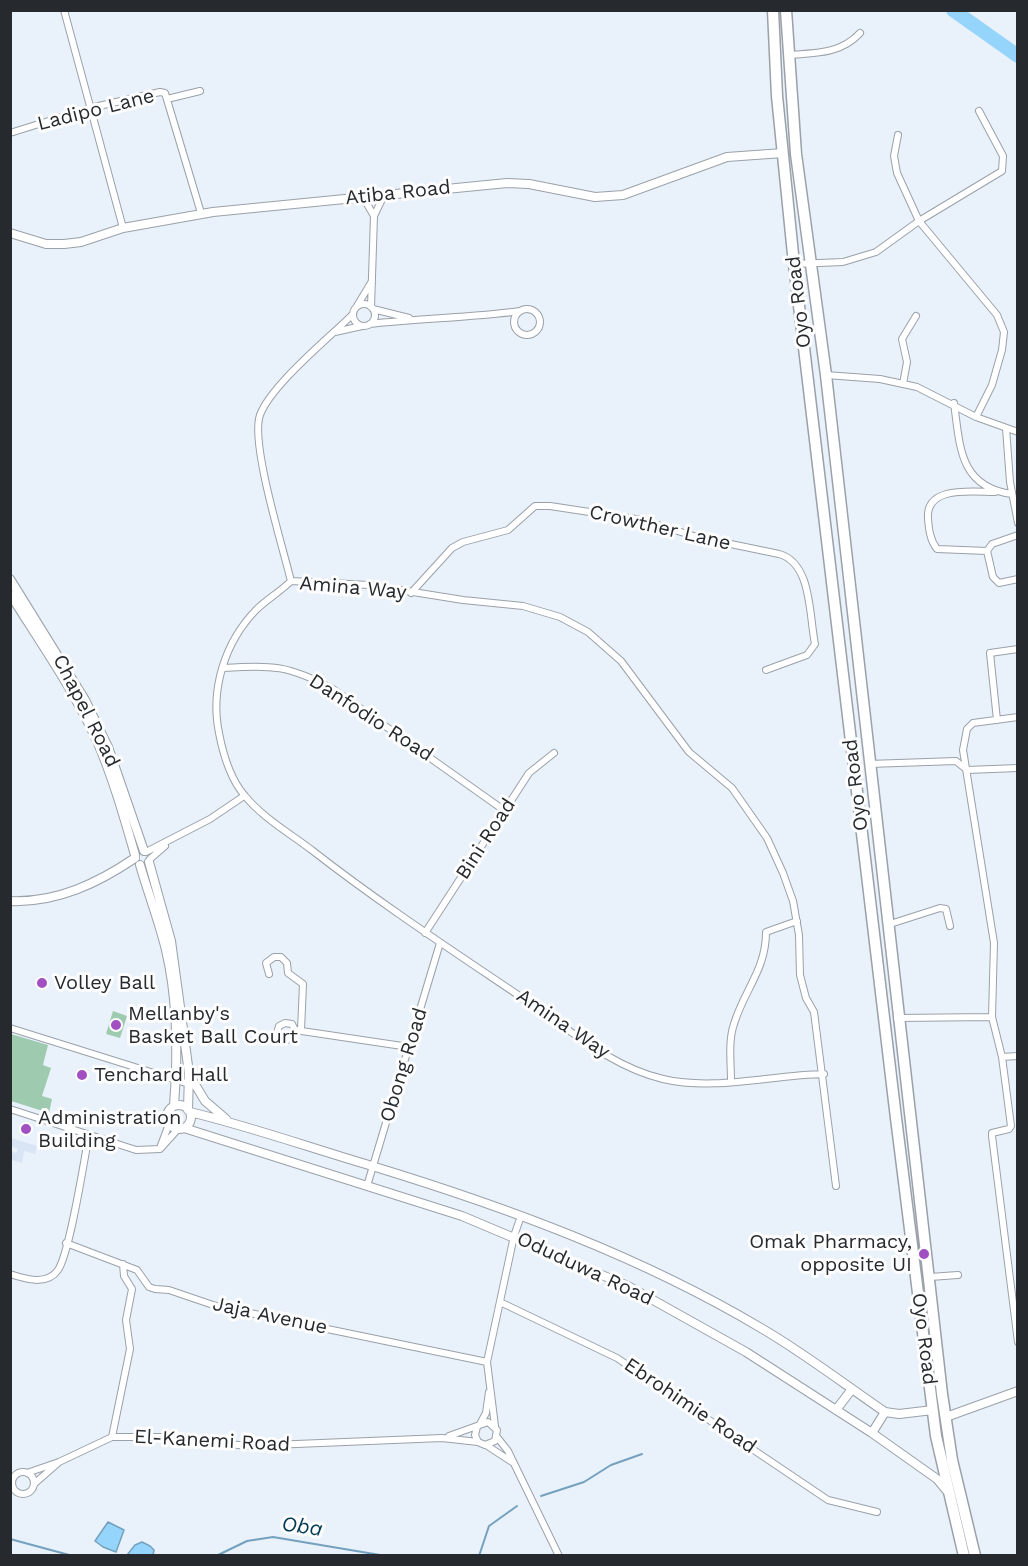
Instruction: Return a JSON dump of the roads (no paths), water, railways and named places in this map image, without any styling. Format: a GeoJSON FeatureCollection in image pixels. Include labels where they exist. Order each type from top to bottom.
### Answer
{"type":"FeatureCollection","features":[{"type":"Feature","properties":{"kind":"highway","name":"Oyo Road"},"geometry":{"type":"LineString","coordinates":[[773,10],[777,96],[794,264],[933,1410],[975,1552]]}},
{"type":"Feature","properties":{"kind":"highway","name":"Oyo Road"},"geometry":{"type":"LineString","coordinates":[[786,10],[787,55],[810,263],[826,375],[897,1018],[949,1441],[947,1491],[964,1556]]}},
{"type":"Feature","properties":{"kind":"highway"},"geometry":{"type":"LineString","coordinates":[[773,27],[786,27]]}},
{"type":"Feature","properties":{"kind":"highway"},"geometry":{"type":"LineString","coordinates":[[896,1118],[909,1117]]}},
{"type":"Feature","properties":{"kind":"highway"},"geometry":{"type":"LineString","coordinates":[[933,1410],[938,1416],[944,1438],[949,1441]]}},
{"type":"Feature","properties":{"kind":"street"},"geometry":{"type":"LineString","coordinates":[[64,10],[123,228]]}},
{"type":"Feature","properties":{"kind":"street"},"geometry":{"type":"LineString","coordinates":[[787,55],[839,50],[850,44],[860,33]]}},
{"type":"Feature","properties":{"kind":"street"},"geometry":{"type":"LineString","coordinates":[[167,99],[200,91]]}},
{"type":"Feature","properties":{"kind":"street","name":"Ladipo Lane"},"geometry":{"type":"LineString","coordinates":[[10,133],[90,108],[160,92],[165,93],[201,213]]}},
{"type":"Feature","properties":{"kind":"street"},"geometry":{"type":"LineString","coordinates":[[794,264],[843,262],[876,252],[919,221],[1002,171],[1003,156],[979,111]]}},
{"type":"Feature","properties":{"kind":"street"},"geometry":{"type":"LineString","coordinates":[[898,135],[894,156],[897,173],[919,221],[997,315],[1004,332],[992,385],[976,417]]}},
{"type":"Feature","properties":{"kind":"street","name":"Atiba Road"},"geometry":{"type":"LineString","coordinates":[[10,233],[46,244],[63,244],[81,242],[123,228],[201,213],[507,183],[529,184],[595,197],[623,195],[727,157],[783,153]]}},
{"type":"Feature","properties":{"kind":"street"},"geometry":{"type":"LineString","coordinates":[[370,324],[375,315],[372,308],[374,216],[384,195]]}},
{"type":"Feature","properties":{"kind":"street"},"geometry":{"type":"LineString","coordinates":[[363,197],[374,216]]}},
{"type":"Feature","properties":{"kind":"street"},"geometry":{"type":"LineString","coordinates":[[291,581],[259,450],[257,423],[271,398],[299,366],[352,315],[374,278]]}},
{"type":"Feature","properties":{"kind":"street"},"geometry":{"type":"LineString","coordinates":[[357,307],[361,305],[412,319]]}},
{"type":"Feature","properties":{"kind":"street"},"geometry":{"type":"LineString","coordinates":[[335,332],[370,324],[412,319],[478,317],[530,309],[539,315],[540,326],[534,334],[524,336],[515,330],[514,319],[520,311]]}},
{"type":"Feature","properties":{"kind":"street"},"geometry":{"type":"LineString","coordinates":[[352,315],[355,322],[362,327]]}},
{"type":"Feature","properties":{"kind":"street"},"geometry":{"type":"LineString","coordinates":[[903,384],[907,362],[902,339],[916,316]]}},
{"type":"Feature","properties":{"kind":"street"},"geometry":{"type":"LineString","coordinates":[[826,375],[880,379],[917,387],[954,403],[976,417],[1017,432]]}},
{"type":"Feature","properties":{"kind":"street"},"geometry":{"type":"LineString","coordinates":[[954,403],[966,466],[975,479],[995,492]]}},
{"type":"Feature","properties":{"kind":"street"},"geometry":{"type":"LineString","coordinates":[[1006,428],[1017,523]]}},
{"type":"Feature","properties":{"kind":"street"},"geometry":{"type":"LineString","coordinates":[[987,551],[937,549],[929,535],[927,511],[934,499],[952,492],[1012,494]]}},
{"type":"Feature","properties":{"kind":"street","name":"Crowther Lane"},"geometry":{"type":"LineString","coordinates":[[411,593],[452,548],[463,542],[508,530],[535,506],[550,506],[642,520],[697,537],[790,557],[796,563],[803,579],[814,644],[807,655],[766,670]]}},
{"type":"Feature","properties":{"kind":"street"},"geometry":{"type":"LineString","coordinates":[[1017,535],[992,544],[987,551],[993,577],[999,583],[1017,579]]}},
{"type":"Feature","properties":{"kind":"street","name":"Chapel Road"},"geometry":{"type":"LineString","coordinates":[[10,579],[85,700],[108,747],[142,858],[171,941],[189,1073],[189,1111]]}},
{"type":"Feature","properties":{"kind":"street","name":"Amina Way"},"geometry":{"type":"LineString","coordinates":[[824,1074],[731,1081],[675,1081],[644,1073],[618,1061],[425,933],[345,876],[244,796],[225,756],[219,733],[218,698],[225,655],[235,634],[254,612],[291,581],[369,585],[411,593],[523,606],[560,618],[588,632],[621,661],[689,752],[732,788],[767,838],[794,901],[800,975],[814,1012],[824,1074],[836,1186]]}},
{"type":"Feature","properties":{"kind":"street","name":"Chapel Road"},"geometry":{"type":"LineString","coordinates":[[10,594],[78,704],[98,742],[142,858],[169,965],[175,1012],[177,1080],[174,1106]]}},
{"type":"Feature","properties":{"kind":"street"},"geometry":{"type":"LineString","coordinates":[[997,720],[990,653],[1017,649]]}},
{"type":"Feature","properties":{"kind":"street","name":"Danfodio Road"},"geometry":{"type":"LineString","coordinates":[[223,668],[271,666],[305,674],[333,689],[505,811]]}},
{"type":"Feature","properties":{"kind":"street"},"geometry":{"type":"LineString","coordinates":[[1017,717],[973,723],[967,729],[963,750],[994,943],[992,1017],[1002,1057],[1011,1126],[1009,1129],[992,1133],[992,1136],[1017,1342]]}},
{"type":"Feature","properties":{"kind":"street","name":"Bini Road"},"geometry":{"type":"LineString","coordinates":[[425,933],[529,773],[554,753]]}},
{"type":"Feature","properties":{"kind":"street"},"geometry":{"type":"LineString","coordinates":[[869,764],[956,761],[967,770],[1017,768]]}},
{"type":"Feature","properties":{"kind":"street"},"geometry":{"type":"LineString","coordinates":[[10,901],[57,897],[89,885],[142,858],[244,796]]}},
{"type":"Feature","properties":{"kind":"street"},"geometry":{"type":"LineString","coordinates":[[887,925],[912,914],[940,908],[946,909],[950,926]]}},
{"type":"Feature","properties":{"kind":"street"},"geometry":{"type":"LineString","coordinates":[[731,1081],[732,1027],[754,975],[762,966],[766,954],[766,933],[797,921]]}},
{"type":"Feature","properties":{"kind":"street","name":"Obong Road"},"geometry":{"type":"LineString","coordinates":[[367,1186],[440,943]]}},
{"type":"Feature","properties":{"kind":"street"},"geometry":{"type":"LineString","coordinates":[[269,974],[266,963],[274,957],[281,957],[287,963],[288,973],[303,984],[298,1030],[410,1047]]}},
{"type":"Feature","properties":{"kind":"street"},"geometry":{"type":"LineString","coordinates":[[897,1018],[992,1017]]}},
{"type":"Feature","properties":{"kind":"street"},"geometry":{"type":"LineString","coordinates":[[10,1028],[189,1084]]}},
{"type":"Feature","properties":{"kind":"street"},"geometry":{"type":"LineString","coordinates":[[1002,1057],[1017,1056]]}},
{"type":"Feature","properties":{"kind":"street"},"geometry":{"type":"LineString","coordinates":[[189,1073],[205,1101],[228,1121]]}},
{"type":"Feature","properties":{"kind":"street"},"geometry":{"type":"LineString","coordinates":[[10,1109],[136,1150],[160,1149],[191,1119],[189,1111],[182,1106],[174,1106],[167,1115],[169,1124],[160,1149]]}},
{"type":"Feature","properties":{"kind":"street","name":"Oduduwa Road"},"geometry":{"type":"LineString","coordinates":[[189,1111],[374,1167],[521,1216],[638,1264],[762,1329],[885,1412]]}},
{"type":"Feature","properties":{"kind":"street"},"geometry":{"type":"LineString","coordinates":[[169,1124],[181,1128]]}},
{"type":"Feature","properties":{"kind":"street","name":"Oduduwa Road"},"geometry":{"type":"LineString","coordinates":[[181,1128],[462,1216],[628,1286],[696,1322],[872,1433],[932,1474],[947,1491]]}},
{"type":"Feature","properties":{"kind":"street"},"geometry":{"type":"LineString","coordinates":[[10,1274],[30,1280],[45,1280],[58,1270],[89,1134]]}},
{"type":"Feature","properties":{"kind":"street"},"geometry":{"type":"LineString","coordinates":[[521,1216],[514,1236],[487,1362],[490,1389],[495,1410],[497,1437],[559,1556]]}},
{"type":"Feature","properties":{"kind":"street","name":"Jaja Avenue"},"geometry":{"type":"LineString","coordinates":[[66,1243],[136,1270],[149,1287],[169,1290],[216,1306],[487,1362]]}},
{"type":"Feature","properties":{"kind":"street"},"geometry":{"type":"LineString","coordinates":[[112,1437],[130,1349],[126,1320],[132,1289],[124,1276],[123,1264]]}},
{"type":"Feature","properties":{"kind":"street"},"geometry":{"type":"LineString","coordinates":[[930,1277],[957,1275]]}},
{"type":"Feature","properties":{"kind":"street","name":"Ebrohimie Road"},"geometry":{"type":"LineString","coordinates":[[500,1302],[617,1358],[828,1500],[877,1512]]}},
{"type":"Feature","properties":{"kind":"street"},"geometry":{"type":"LineString","coordinates":[[490,1389],[486,1413],[475,1434],[478,1442],[512,1462]]}},
{"type":"Feature","properties":{"kind":"street"},"geometry":{"type":"LineString","coordinates":[[836,1410],[852,1389]]}},
{"type":"Feature","properties":{"kind":"street"},"geometry":{"type":"LineString","coordinates":[[946,1417],[1017,1391]]}},
{"type":"Feature","properties":{"kind":"street"},"geometry":{"type":"LineString","coordinates":[[872,1433],[885,1412],[899,1414],[933,1410]]}},
{"type":"Feature","properties":{"kind":"street"},"geometry":{"type":"LineString","coordinates":[[479,1425],[488,1422],[495,1426]]}},
{"type":"Feature","properties":{"kind":"street","name":"El-Kanemi Road"},"geometry":{"type":"LineString","coordinates":[[442,1438],[479,1425]]}},
{"type":"Feature","properties":{"kind":"street","name":"El-Kanemi Road"},"geometry":{"type":"LineString","coordinates":[[27,1473],[59,1462],[112,1437],[162,1437],[240,1446],[442,1438],[478,1442]]}},
{"type":"Feature","properties":{"kind":"street"},"geometry":{"type":"LineString","coordinates":[[485,1445],[492,1443],[497,1437]]}},
{"type":"Feature","properties":{"kind":"street","name":"El-Kanemi Road"},"geometry":{"type":"LineString","coordinates":[[34,1484],[59,1462]]}},
{"type":"Feature","properties":{"kind":"street"},"geometry":{"type":"LineString","coordinates":[[27,1473],[33,1478],[34,1484],[30,1491],[23,1494],[16,1492],[11,1485],[13,1474],[27,1473]]}},
{"type":"Feature","properties":{"kind":"water"},"geometry":{"type":"Polygon","coordinates":[[[108,1522],[124,1530],[116,1552],[95,1541],[108,1522]]]}},
{"type":"Feature","properties":{"kind":"water"},"geometry":{"type":"Polygon","coordinates":[[[142,1542],[154,1550],[153,1555],[127,1555],[135,1545],[142,1542]]]}},
{"type":"Feature","properties":{"kind":"waterway"},"geometry":{"type":"LineString","coordinates":[[953,10],[1018,56]]}},
{"type":"Feature","properties":{"kind":"waterway","name":"Oba"},"geometry":{"type":"LineString","coordinates":[[541,1496],[584,1482],[611,1465],[642,1454]]}},
{"type":"Feature","properties":{"kind":"waterway","name":"Oba"},"geometry":{"type":"LineString","coordinates":[[479,1556],[489,1526],[517,1506]]}},
{"type":"Feature","properties":{"kind":"waterway","name":"Oba"},"geometry":{"type":"LineString","coordinates":[[216,1556],[247,1541],[273,1537],[386,1556]]}},
{"type":"Feature","properties":{"kind":"waterway","name":"Oba"},"geometry":{"type":"LineString","coordinates":[[10,1539],[73,1556]]}},
{"type":"Feature","properties":{"kind":"place","name":"Volley Ball"},"geometry":{"type":"Point","coordinates":[42,983]}},
{"type":"Feature","properties":{"kind":"place","name":"Mellanby's Basket Ball Court"},"geometry":{"type":"Point","coordinates":[116,1025]}},
{"type":"Feature","properties":{"kind":"place","name":"Tenchard Hall"},"geometry":{"type":"Point","coordinates":[82,1075]}},
{"type":"Feature","properties":{"kind":"place","name":"Administration Building"},"geometry":{"type":"Point","coordinates":[26,1129]}},
{"type":"Feature","properties":{"kind":"place","name":"Omak Pharmacy, opposite UI"},"geometry":{"type":"Point","coordinates":[924,1254]}}]}
